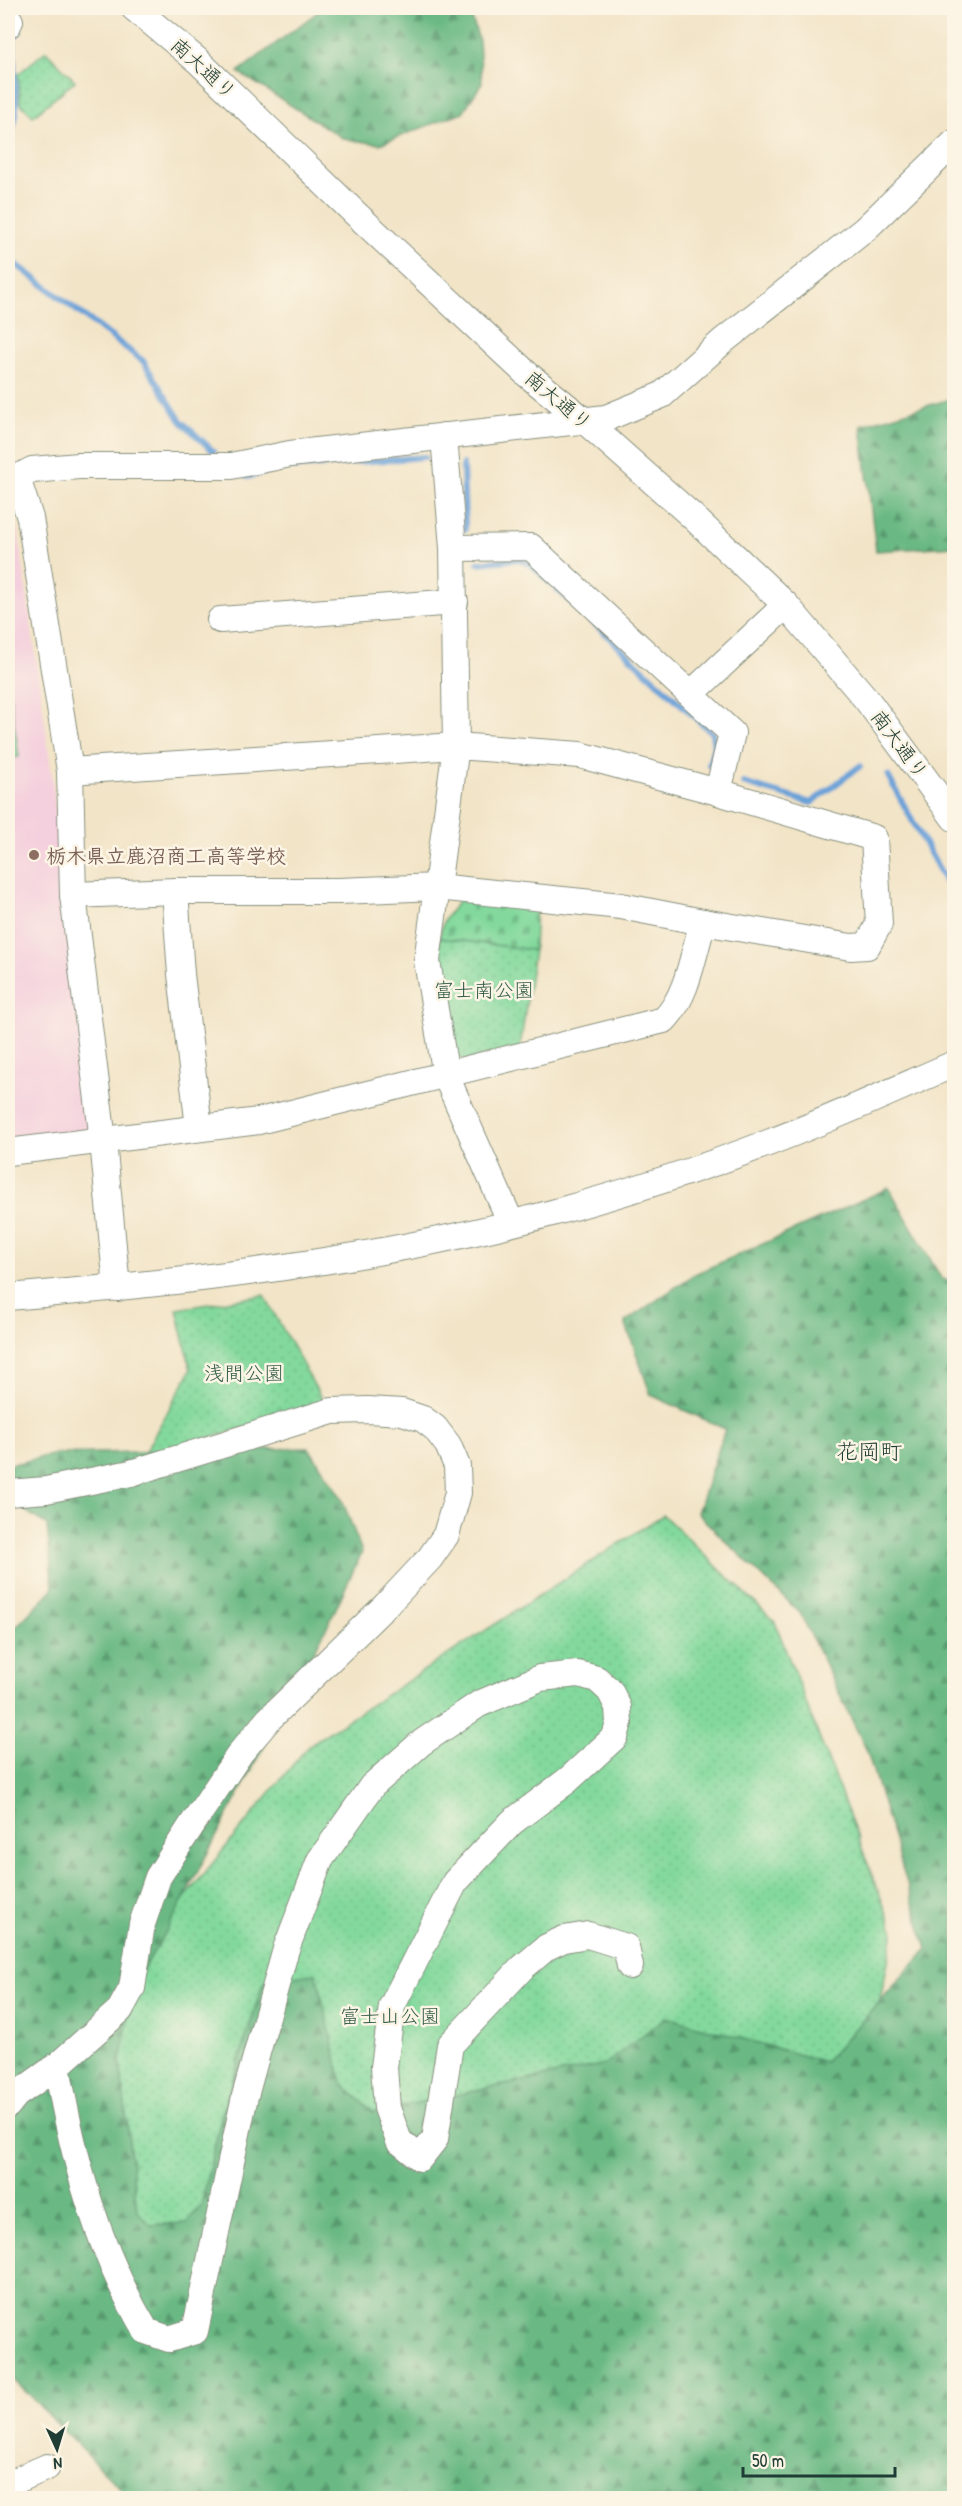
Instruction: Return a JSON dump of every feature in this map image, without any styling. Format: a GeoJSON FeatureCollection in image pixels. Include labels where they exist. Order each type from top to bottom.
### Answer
{"type":"FeatureCollection","features":[{"type":"Feature","properties":{"kind":"street","name":"南大通り"},"geometry":{"type":"LineString","coordinates":[[134,8],[198,61],[365,223],[528,375],[586,422],[786,605],[867,700],[954,819]]}},
{"type":"Feature","properties":{"kind":"street"},"geometry":{"type":"LineString","coordinates":[[8,18],[10,21],[8,25]]}},
{"type":"Feature","properties":{"kind":"street"},"geometry":{"type":"LineString","coordinates":[[117,1288],[103,1141],[73,895],[70,771],[30,518],[12,479],[32,470],[79,466],[231,466],[290,454],[606,418],[662,395],[723,341],[864,230],[954,143]]}},
{"type":"Feature","properties":{"kind":"street"},"geometry":{"type":"LineString","coordinates":[[444,436],[453,548],[456,746],[427,961],[446,1076],[511,1223]]}},
{"type":"Feature","properties":{"kind":"street"},"geometry":{"type":"LineString","coordinates":[[453,548],[531,547],[692,693],[732,733],[718,792]]}},
{"type":"Feature","properties":{"kind":"street"},"geometry":{"type":"LineString","coordinates":[[219,620],[455,602]]}},
{"type":"Feature","properties":{"kind":"street"},"geometry":{"type":"LineString","coordinates":[[692,693],[786,605]]}},
{"type":"Feature","properties":{"kind":"street"},"geometry":{"type":"LineString","coordinates":[[70,771],[456,746],[579,755],[718,792],[874,838],[879,924],[867,945],[851,947],[621,906],[437,887],[339,891],[175,891],[73,895]]}},
{"type":"Feature","properties":{"kind":"street"},"geometry":{"type":"LineString","coordinates":[[175,891],[181,975],[199,1128]]}},
{"type":"Feature","properties":{"kind":"street"},"geometry":{"type":"LineString","coordinates":[[8,1152],[259,1121],[664,1020],[674,1009],[682,990],[703,922]]}},
{"type":"Feature","properties":{"kind":"street"},"geometry":{"type":"LineString","coordinates":[[8,1297],[117,1288],[264,1270],[387,1251],[511,1223],[622,1192],[768,1143],[954,1064]]}},
{"type":"Feature","properties":{"kind":"street"},"geometry":{"type":"LineString","coordinates":[[8,1493],[46,1490],[131,1473],[332,1411],[402,1413],[423,1419],[435,1428],[448,1445],[457,1466],[458,1493],[446,1535],[430,1558],[387,1604],[302,1685],[241,1752],[158,1877],[142,1924],[132,1988],[120,2010],[57,2066],[16,2095],[8,2106]]}},
{"type":"Feature","properties":{"kind":"street"},"geometry":{"type":"LineString","coordinates":[[57,2066],[65,2113],[85,2188],[124,2296],[146,2331],[169,2339],[195,2331],[245,2096],[286,1948],[320,1860],[372,1786],[421,1743],[479,1704],[540,1678],[578,1674],[597,1679],[610,1691],[618,1707],[619,1723],[615,1737],[568,1780],[512,1822],[455,1882],[419,1949],[392,2006],[384,2067],[387,2108],[399,2141],[420,2158],[435,2139],[450,2045],[522,1968],[547,1947],[564,1939],[588,1935],[626,1947],[630,1966]]}},
{"type":"Feature","properties":{"kind":"street"},"geometry":{"type":"LineString","coordinates":[[8,2484],[47,2467]]}},
{"type":"Feature","properties":{"kind":"shaded area","name":"栃木県立鹿沼商工高等学校"},"geometry":{"type":"Polygon","coordinates":[[[8,514],[18,531],[52,776],[68,934],[95,1132],[8,1142],[8,514]]]}},
{"type":"Feature","properties":{"kind":"green space"},"geometry":{"type":"Polygon","coordinates":[[[318,8],[469,8],[479,41],[482,83],[463,112],[380,144],[344,139],[238,72],[319,11],[318,8]]]}},
{"type":"Feature","properties":{"kind":"green space"},"geometry":{"type":"Polygon","coordinates":[[[46,51],[75,81],[33,116],[20,103],[18,74],[46,51]]]}},
{"type":"Feature","properties":{"kind":"green space"},"geometry":{"type":"Polygon","coordinates":[[[954,398],[954,546],[876,551],[861,425],[954,398]]]}},
{"type":"Feature","properties":{"kind":"green space"},"geometry":{"type":"Polygon","coordinates":[[[8,684],[19,757],[8,759],[8,684]]]}},
{"type":"Feature","properties":{"kind":"green space"},"geometry":{"type":"Polygon","coordinates":[[[460,899],[536,907],[534,950],[439,938],[444,920],[460,899]]]}},
{"type":"Feature","properties":{"kind":"green space","name":"富士南公園"},"geometry":{"type":"Polygon","coordinates":[[[439,938],[534,950],[520,1048],[465,1061],[452,1053],[435,972],[439,938]]]}},
{"type":"Feature","properties":{"kind":"green space"},"geometry":{"type":"Polygon","coordinates":[[[889,1188],[941,1278],[954,1284],[954,2498],[130,2498],[8,2374],[8,2085],[13,2080],[8,2072],[8,1635],[53,1589],[47,1525],[9,1500],[9,1465],[56,1454],[309,1448],[341,1497],[362,1552],[331,1619],[166,1932],[143,1969],[132,1999],[120,2061],[137,2211],[151,2225],[186,2223],[201,2206],[221,2118],[263,1983],[316,1973],[342,2083],[373,2112],[606,2064],[666,2017],[825,2062],[927,1949],[867,1751],[800,1613],[697,1513],[725,1429],[651,1395],[625,1322],[695,1274],[889,1188]]]}},
{"type":"Feature","properties":{"kind":"green space","name":"浅間公園"},"geometry":{"type":"Polygon","coordinates":[[[264,1295],[325,1405],[142,1457],[191,1370],[177,1309],[264,1295]]]}},
{"type":"Feature","properties":{"kind":"green space","name":"富士山公園"},"geometry":{"type":"Polygon","coordinates":[[[663,1515],[775,1622],[894,1932],[860,2098],[171,2350],[54,2058],[309,1745],[663,1515]]]}},
{"type":"Feature","properties":{"kind":"waterway"},"geometry":{"type":"LineString","coordinates":[[8,147],[16,115],[13,38],[19,32]]}},
{"type":"Feature","properties":{"kind":"waterway"},"geometry":{"type":"LineString","coordinates":[[8,258],[143,361],[181,421],[213,451]]}},
{"type":"Feature","properties":{"kind":"waterway"},"geometry":{"type":"LineString","coordinates":[[247,477],[280,468],[425,457]]}},
{"type":"Feature","properties":{"kind":"waterway"},"geometry":{"type":"LineString","coordinates":[[463,464],[465,529]]}},
{"type":"Feature","properties":{"kind":"waterway"},"geometry":{"type":"LineString","coordinates":[[478,563],[519,559],[531,565],[712,733],[714,746],[709,765]]}},
{"type":"Feature","properties":{"kind":"waterway"},"geometry":{"type":"LineString","coordinates":[[743,783],[811,803],[860,766]]}},
{"type":"Feature","properties":{"kind":"waterway"},"geometry":{"type":"LineString","coordinates":[[888,776],[954,897]]}},
{"type":"Feature","properties":{"kind":"place","name":"栃木県立鹿沼商工高等学校"},"geometry":{"type":"Point","coordinates":[34,855]}},
{"type":"Feature","properties":{"kind":"district","name":"花岡町"},"geometry":{"type":"Point","coordinates":[869,1451]}}]}
